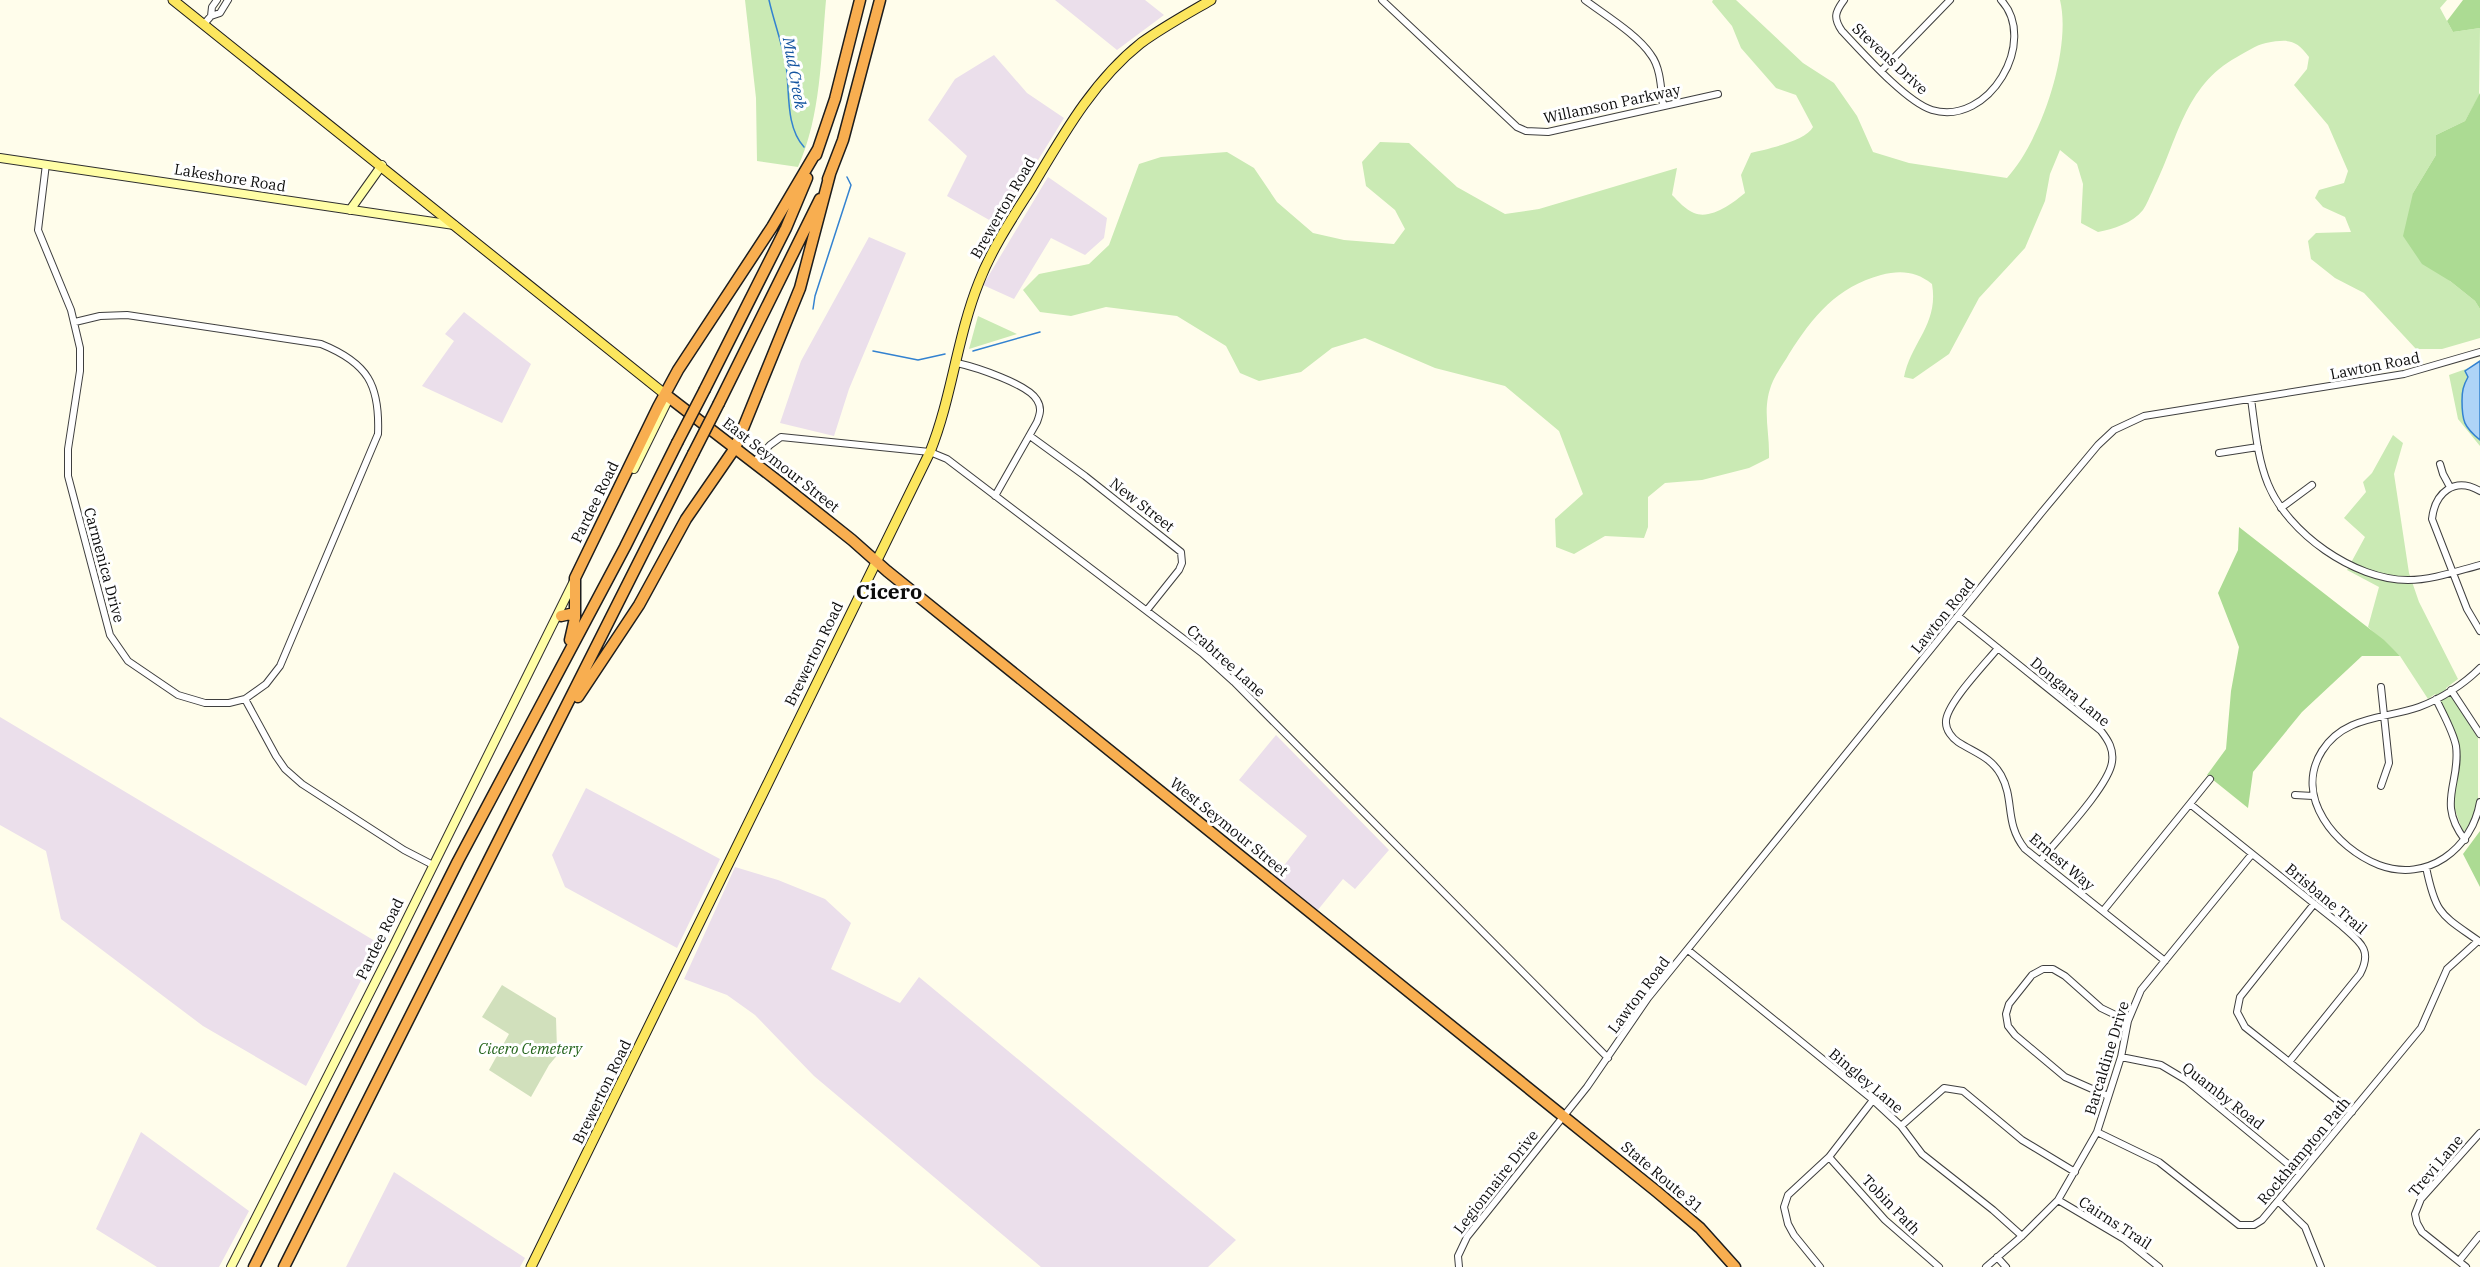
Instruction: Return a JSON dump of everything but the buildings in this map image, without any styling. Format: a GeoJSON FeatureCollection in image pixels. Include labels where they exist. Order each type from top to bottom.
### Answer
{"type":"FeatureCollection","features":[{"type":"Feature","properties":{"kind":"highway"},"geometry":{"type":"LineString","coordinates":[[254,1267],[458,861],[705,389],[786,228],[836,99],[860,0]]}},
{"type":"Feature","properties":{"kind":"highway"},"geometry":{"type":"LineString","coordinates":[[284,1267],[558,727],[811,220],[843,140],[880,0]]}},
{"type":"Feature","properties":{"kind":"highway","name":"Pardee Road"},"geometry":{"type":"LineString","coordinates":[[574,584],[668,397],[678,370],[772,227],[818,148]]}},
{"type":"Feature","properties":{"kind":"highway"},"geometry":{"type":"LineString","coordinates":[[558,727],[639,605],[686,519],[735,448],[800,288],[830,174]]}},
{"type":"Feature","properties":{"kind":"highway","name":"East Seymour Street"},"geometry":{"type":"LineString","coordinates":[[668,397],[754,462],[876,562]]}},
{"type":"Feature","properties":{"kind":"highway","name":"West Seymour Street"},"geometry":{"type":"LineString","coordinates":[[876,562],[1563,1116]]}},
{"type":"Feature","properties":{"kind":"highway"},"geometry":{"type":"LineString","coordinates":[[558,672],[571,638],[575,618],[574,584]]}},
{"type":"Feature","properties":{"kind":"highway"},"geometry":{"type":"LineString","coordinates":[[557,620],[570,614],[575,618]]}},
{"type":"Feature","properties":{"kind":"highway","name":"State Route 31"},"geometry":{"type":"LineString","coordinates":[[1563,1116],[1691,1220],[1735,1267]]}},
{"type":"Feature","properties":{"kind":"main road"},"geometry":{"type":"LineString","coordinates":[[174,0],[668,397]]}},
{"type":"Feature","properties":{"kind":"main road","name":"Brewerton Road"},"geometry":{"type":"LineString","coordinates":[[531,1267],[930,452],[943,418],[978,283],[987,263],[1077,113],[1108,74],[1141,44],[1211,0]]}},
{"type":"Feature","properties":{"kind":"street"},"geometry":{"type":"LineString","coordinates":[[211,16],[212,7],[217,0]]}},
{"type":"Feature","properties":{"kind":"street"},"geometry":{"type":"LineString","coordinates":[[204,24],[211,16],[220,13],[228,0]]}},
{"type":"Feature","properties":{"kind":"street","name":"Willamson Parkway"},"geometry":{"type":"LineString","coordinates":[[1382,0],[1517,127],[1526,131],[1548,132],[1718,94]]}},
{"type":"Feature","properties":{"kind":"street"},"geometry":{"type":"LineString","coordinates":[[1585,0],[1652,55],[1656,65],[1663,106]]}},
{"type":"Feature","properties":{"kind":"street","name":"Stevens Drive"},"geometry":{"type":"LineString","coordinates":[[1845,0],[1837,10],[1836,22],[1842,31],[1910,97],[1930,109],[1954,112],[1974,106],[1992,92],[2001,79],[2013,42],[2014,24],[2012,14],[2001,0]]}},
{"type":"Feature","properties":{"kind":"street"},"geometry":{"type":"LineString","coordinates":[[1882,70],[1950,0]]}},
{"type":"Feature","properties":{"kind":"street","name":"Lakeshore Road"},"geometry":{"type":"LineString","coordinates":[[0,158],[455,225]]}},
{"type":"Feature","properties":{"kind":"street","name":"Carmenica Drive"},"geometry":{"type":"LineString","coordinates":[[46,164],[38,230],[75,322],[81,361],[66,462],[110,635],[128,661],[178,695],[205,704],[229,703],[245,699]]}},
{"type":"Feature","properties":{"kind":"street"},"geometry":{"type":"LineString","coordinates":[[350,210],[381,165]]}},
{"type":"Feature","properties":{"kind":"street"},"geometry":{"type":"LineString","coordinates":[[75,322],[100,316],[127,315],[321,344],[345,353],[361,367],[376,395],[378,435],[280,666],[266,684],[245,699],[267,742],[285,769],[317,795],[404,850],[433,865]]}},
{"type":"Feature","properties":{"kind":"street","name":"Lawton Road"},"geometry":{"type":"LineString","coordinates":[[1563,1116],[1608,1058],[1648,998],[2098,445],[2114,430],[2144,416],[2404,374],[2480,352]]}},
{"type":"Feature","properties":{"kind":"street"},"geometry":{"type":"LineString","coordinates":[[957,363],[1020,387],[1035,398],[1041,413],[995,496]]}},
{"type":"Feature","properties":{"kind":"street"},"geometry":{"type":"LineString","coordinates":[[2251,399],[2258,447],[2267,482],[2281,508],[2307,534],[2334,556],[2373,575],[2410,580],[2452,573],[2480,565]]}},
{"type":"Feature","properties":{"kind":"street","name":"New Street"},"geometry":{"type":"LineString","coordinates":[[1030,436],[1181,552],[1182,563],[1179,570],[1147,610]]}},
{"type":"Feature","properties":{"kind":"street","name":"Crabtree Lane"},"geometry":{"type":"LineString","coordinates":[[754,462],[780,437],[930,452],[947,459],[1202,652],[1608,1058]]}},
{"type":"Feature","properties":{"kind":"street"},"geometry":{"type":"LineString","coordinates":[[2219,453],[2258,447]]}},
{"type":"Feature","properties":{"kind":"street"},"geometry":{"type":"LineString","coordinates":[[2440,464],[2450,487]]}},
{"type":"Feature","properties":{"kind":"street"},"geometry":{"type":"LineString","coordinates":[[2480,490],[2459,484],[2450,487],[2437,498],[2432,519],[2467,609],[2480,631]]}},
{"type":"Feature","properties":{"kind":"street"},"geometry":{"type":"LineString","coordinates":[[2281,508],[2312,485]]}},
{"type":"Feature","properties":{"kind":"street","name":"Pardee Road"},"geometry":{"type":"LineString","coordinates":[[231,1267],[574,584]]}},
{"type":"Feature","properties":{"kind":"street","name":"Dongara Lane"},"geometry":{"type":"LineString","coordinates":[[1958,616],[2101,731],[2110,746],[2112,763],[2104,782],[2040,861]]}},
{"type":"Feature","properties":{"kind":"street","name":"Ernest Way"},"geometry":{"type":"LineString","coordinates":[[1998,648],[1950,708],[1946,723],[1954,739],[1979,752],[1999,772],[2008,795],[2013,830],[2025,849],[2164,961]]}},
{"type":"Feature","properties":{"kind":"street"},"geometry":{"type":"LineString","coordinates":[[2480,668],[2451,690],[2416,708],[2351,725],[2331,739],[2316,763],[2313,779],[2313,796],[2319,813],[2331,830],[2366,858],[2380,866],[2399,869],[2426,867],[2448,856],[2465,840],[2474,826],[2480,802]]}},
{"type":"Feature","properties":{"kind":"street"},"geometry":{"type":"LineString","coordinates":[[2381,687],[2389,763],[2381,786]]}},
{"type":"Feature","properties":{"kind":"street"},"geometry":{"type":"LineString","coordinates":[[2451,690],[2480,734]]}},
{"type":"Feature","properties":{"kind":"street"},"geometry":{"type":"LineString","coordinates":[[2436,699],[2456,745],[2451,810],[2459,833],[2465,840]]}},
{"type":"Feature","properties":{"kind":"street"},"geometry":{"type":"LineString","coordinates":[[2103,911],[2210,779]]}},
{"type":"Feature","properties":{"kind":"street"},"geometry":{"type":"LineString","coordinates":[[2295,795],[2313,796]]}},
{"type":"Feature","properties":{"kind":"street","name":"Brisbane Trail"},"geometry":{"type":"LineString","coordinates":[[2190,804],[2363,945],[2366,961],[2360,974],[2289,1062]]}},
{"type":"Feature","properties":{"kind":"street","name":"Barcaldine Drive"},"geometry":{"type":"LineString","coordinates":[[1986,1267],[2022,1236],[2058,1200],[2097,1132],[2121,1057],[2128,1021],[2140,990],[2252,854]]}},
{"type":"Feature","properties":{"kind":"street"},"geometry":{"type":"LineString","coordinates":[[2426,867],[2437,908],[2444,916],[2479,942]]}},
{"type":"Feature","properties":{"kind":"street"},"geometry":{"type":"LineString","coordinates":[[2314,904],[2247,986],[2237,1005],[2237,1012],[2245,1027],[2352,1112]]}},
{"type":"Feature","properties":{"kind":"street","name":"Rockhampton Path"},"geometry":{"type":"LineString","coordinates":[[2097,1132],[2159,1162],[2239,1225],[2254,1225],[2262,1220],[2421,1028],[2447,969],[2479,942]]}},
{"type":"Feature","properties":{"kind":"street","name":"Bingley Lane"},"geometry":{"type":"LineString","coordinates":[[1688,950],[1873,1100],[1901,1126],[1922,1154],[2022,1236]]}},
{"type":"Feature","properties":{"kind":"street"},"geometry":{"type":"LineString","coordinates":[[2108,1096],[2065,1077],[2015,1035],[2008,1026],[2006,1014],[2009,1004],[2032,975],[2043,969],[2053,969],[2065,976],[2102,1008],[2128,1021]]}},
{"type":"Feature","properties":{"kind":"street","name":"Quamby Road"},"geometry":{"type":"LineString","coordinates":[[2121,1057],[2161,1065],[2186,1080],[2300,1174]]}},
{"type":"Feature","properties":{"kind":"street"},"geometry":{"type":"LineString","coordinates":[[1901,1126],[1944,1088],[1963,1091],[2022,1140],[2075,1172]]}},
{"type":"Feature","properties":{"kind":"street"},"geometry":{"type":"LineString","coordinates":[[1820,1267],[1794,1235],[1788,1224],[1784,1207],[1788,1195],[1830,1157],[1873,1100]]}},
{"type":"Feature","properties":{"kind":"street","name":"Legionnaire Drive"},"geometry":{"type":"LineString","coordinates":[[1459,1267],[1458,1256],[1467,1237],[1563,1116]]}},
{"type":"Feature","properties":{"kind":"street","name":"Trevi Lane"},"geometry":{"type":"LineString","coordinates":[[2466,1267],[2422,1232],[2417,1223],[2416,1207],[2480,1133]]}},
{"type":"Feature","properties":{"kind":"street","name":"Tobin Path"},"geometry":{"type":"LineString","coordinates":[[1830,1157],[1884,1220],[1939,1267]]}},
{"type":"Feature","properties":{"kind":"street","name":"Cairns Trail"},"geometry":{"type":"LineString","coordinates":[[2058,1200],[2124,1239],[2159,1267]]}},
{"type":"Feature","properties":{"kind":"street"},"geometry":{"type":"LineString","coordinates":[[2278,1201],[2305,1227],[2321,1267]]}},
{"type":"Feature","properties":{"kind":"street"},"geometry":{"type":"LineString","coordinates":[[2459,1261],[2480,1235]]}},
{"type":"Feature","properties":{"kind":"street"},"geometry":{"type":"LineString","coordinates":[[1997,1257],[2006,1267]]}},
{"type":"Feature","properties":{"kind":"shaded area"},"geometry":{"type":"Polygon","coordinates":[[[1055,0],[1145,0],[1164,15],[1117,50],[1055,0]]]}},
{"type":"Feature","properties":{"kind":"shaded area"},"geometry":{"type":"Polygon","coordinates":[[[994,55],[1027,93],[1064,118],[998,225],[947,196],[967,156],[928,120],[955,79],[994,55]]]}},
{"type":"Feature","properties":{"kind":"shaded area"},"geometry":{"type":"Polygon","coordinates":[[[1048,177],[1107,218],[1104,238],[1085,255],[1051,238],[1014,299],[983,285],[1048,177]]]}},
{"type":"Feature","properties":{"kind":"shaded area"},"geometry":{"type":"Polygon","coordinates":[[[869,237],[906,253],[849,389],[834,436],[780,423],[801,361],[869,237]]]}},
{"type":"Feature","properties":{"kind":"shaded area"},"geometry":{"type":"Polygon","coordinates":[[[464,312],[531,364],[502,423],[422,386],[454,341],[445,334],[464,312]]]}},
{"type":"Feature","properties":{"kind":"shaded area"},"geometry":{"type":"Polygon","coordinates":[[[0,717],[380,944],[306,1086],[203,1026],[61,919],[46,851],[0,825],[0,717]]]}},
{"type":"Feature","properties":{"kind":"shaded area"},"geometry":{"type":"Polygon","coordinates":[[[1276,735],[1389,850],[1355,889],[1343,879],[1317,911],[1275,877],[1307,836],[1239,780],[1276,735]]]}},
{"type":"Feature","properties":{"kind":"shaded area"},"geometry":{"type":"Polygon","coordinates":[[[586,788],[720,859],[677,948],[565,887],[552,855],[586,788]]]}},
{"type":"Feature","properties":{"kind":"shaded area"},"geometry":{"type":"Polygon","coordinates":[[[735,867],[778,880],[825,899],[851,923],[831,969],[900,1003],[919,977],[1236,1240],[1208,1267],[1041,1267],[814,1076],[755,1015],[727,995],[684,979],[735,867]]]}},
{"type":"Feature","properties":{"kind":"shaded area"},"geometry":{"type":"Polygon","coordinates":[[[141,1132],[249,1211],[219,1267],[157,1267],[96,1229],[141,1132]]]}},
{"type":"Feature","properties":{"kind":"shaded area"},"geometry":{"type":"Polygon","coordinates":[[[394,1172],[525,1258],[520,1267],[346,1267],[394,1172]]]}},
{"type":"Feature","properties":{"kind":"green space"},"geometry":{"type":"Polygon","coordinates":[[[745,0],[826,0],[816,106],[806,147],[798,167],[757,161],[756,98],[745,0]]]}},
{"type":"Feature","properties":{"kind":"green space"},"geometry":{"type":"Polygon","coordinates":[[[1713,0],[1736,0],[1803,63],[1834,83],[1857,116],[1873,152],[1909,163],[2007,178],[2020,162],[2031,141],[2051,94],[2062,43],[2063,20],[2060,0],[2447,0],[2440,8],[2453,32],[2480,28],[2479,96],[2465,121],[2436,135],[2436,155],[2413,193],[2450,281],[2475,301],[2480,309],[2480,338],[2442,349],[2416,349],[2364,293],[2335,278],[2311,259],[2308,241],[2316,233],[2351,232],[2345,217],[2323,207],[2315,198],[2319,190],[2344,183],[2348,171],[2328,125],[2294,85],[2307,69],[2309,57],[2300,47],[2286,41],[2266,43],[2251,49],[2219,69],[2205,83],[2184,116],[2146,205],[2139,215],[2128,222],[2098,232],[2081,223],[2083,184],[2077,164],[2060,150],[2050,174],[2045,201],[2025,248],[1979,298],[1949,354],[1913,379],[1904,377],[1912,353],[1932,310],[1932,284],[1914,274],[1895,272],[1865,280],[1851,287],[1817,315],[1807,327],[1773,381],[1767,400],[1769,458],[1749,468],[1702,480],[1665,483],[1648,497],[1648,527],[1644,538],[1605,536],[1574,554],[1556,547],[1555,519],[1583,494],[1559,431],[1505,386],[1435,368],[1365,338],[1332,348],[1301,372],[1259,381],[1240,373],[1226,346],[1177,316],[1106,307],[1071,316],[1040,312],[1023,290],[1039,274],[1089,264],[1109,245],[1139,164],[1161,157],[1227,152],[1254,168],[1277,202],[1313,233],[1344,240],[1394,244],[1405,229],[1395,210],[1366,186],[1362,162],[1380,142],[1409,143],[1457,187],[1505,214],[1539,209],[1677,168],[1672,195],[1685,208],[1694,213],[1701,215],[1714,212],[1728,206],[1745,193],[1741,175],[1751,153],[1795,140],[1813,127],[1796,95],[1776,88],[1741,48],[1732,26],[1712,2],[1713,0]]]}},
{"type":"Feature","properties":{"kind":"green space"},"geometry":{"type":"Polygon","coordinates":[[[2463,0],[2480,0],[2480,28],[2453,32],[2447,21],[2463,0]]]}},
{"type":"Feature","properties":{"kind":"green space"},"geometry":{"type":"Polygon","coordinates":[[[2480,93],[2480,309],[2475,301],[2450,281],[2422,264],[2403,236],[2413,193],[2436,155],[2436,135],[2465,121],[2480,93]]]}},
{"type":"Feature","properties":{"kind":"green space"},"geometry":{"type":"Polygon","coordinates":[[[978,316],[1017,334],[969,349],[978,316]]]}},
{"type":"Feature","properties":{"kind":"green space"},"geometry":{"type":"Polygon","coordinates":[[[2480,364],[2480,446],[2458,419],[2449,375],[2480,364]]]}},
{"type":"Feature","properties":{"kind":"green space"},"geometry":{"type":"Polygon","coordinates":[[[2393,435],[2403,443],[2394,474],[2409,573],[2419,602],[2458,679],[2446,688],[2478,738],[2478,802],[2471,825],[2463,832],[2453,804],[2459,749],[2443,705],[2435,694],[2428,699],[2400,656],[2368,627],[2379,587],[2347,570],[2365,537],[2344,518],[2366,492],[2363,482],[2372,473],[2393,435]]]}},
{"type":"Feature","properties":{"kind":"green space"},"geometry":{"type":"Polygon","coordinates":[[[2239,527],[2384,640],[2400,656],[2362,656],[2302,712],[2253,772],[2248,808],[2207,775],[2226,749],[2231,691],[2239,647],[2218,593],[2238,550],[2239,527]]]}},
{"type":"Feature","properties":{"kind":"green space"},"geometry":{"type":"Polygon","coordinates":[[[2480,831],[2480,887],[2463,854],[2480,831]]]}},
{"type":"Feature","properties":{"kind":"green space","name":"Cicero Cemetery"},"geometry":{"type":"Polygon","coordinates":[[[502,985],[556,1018],[559,1053],[549,1065],[531,1097],[489,1070],[509,1034],[482,1017],[502,985]]]}},
{"type":"Feature","properties":{"kind":"water"},"geometry":{"type":"Polygon","coordinates":[[[2480,361],[2480,440],[2465,423],[2462,401],[2463,389],[2468,377],[2465,371],[2480,361]]]}},
{"type":"Feature","properties":{"kind":"waterway","name":"Mud Creek"},"geometry":{"type":"LineString","coordinates":[[769,0],[786,65],[791,119],[798,139],[804,147]]}},
{"type":"Feature","properties":{"kind":"waterway","name":"Mud Creek"},"geometry":{"type":"LineString","coordinates":[[813,309],[815,296],[851,185],[847,177]]}},
{"type":"Feature","properties":{"kind":"waterway","name":"Mud Creek"},"geometry":{"type":"LineString","coordinates":[[973,351],[1040,332]]}},
{"type":"Feature","properties":{"kind":"waterway","name":"Mud Creek"},"geometry":{"type":"LineString","coordinates":[[873,351],[918,360],[945,354]]}},
{"type":"Feature","properties":{"kind":"district","name":"Cicero"},"geometry":{"type":"Point","coordinates":[889,592]}}]}
